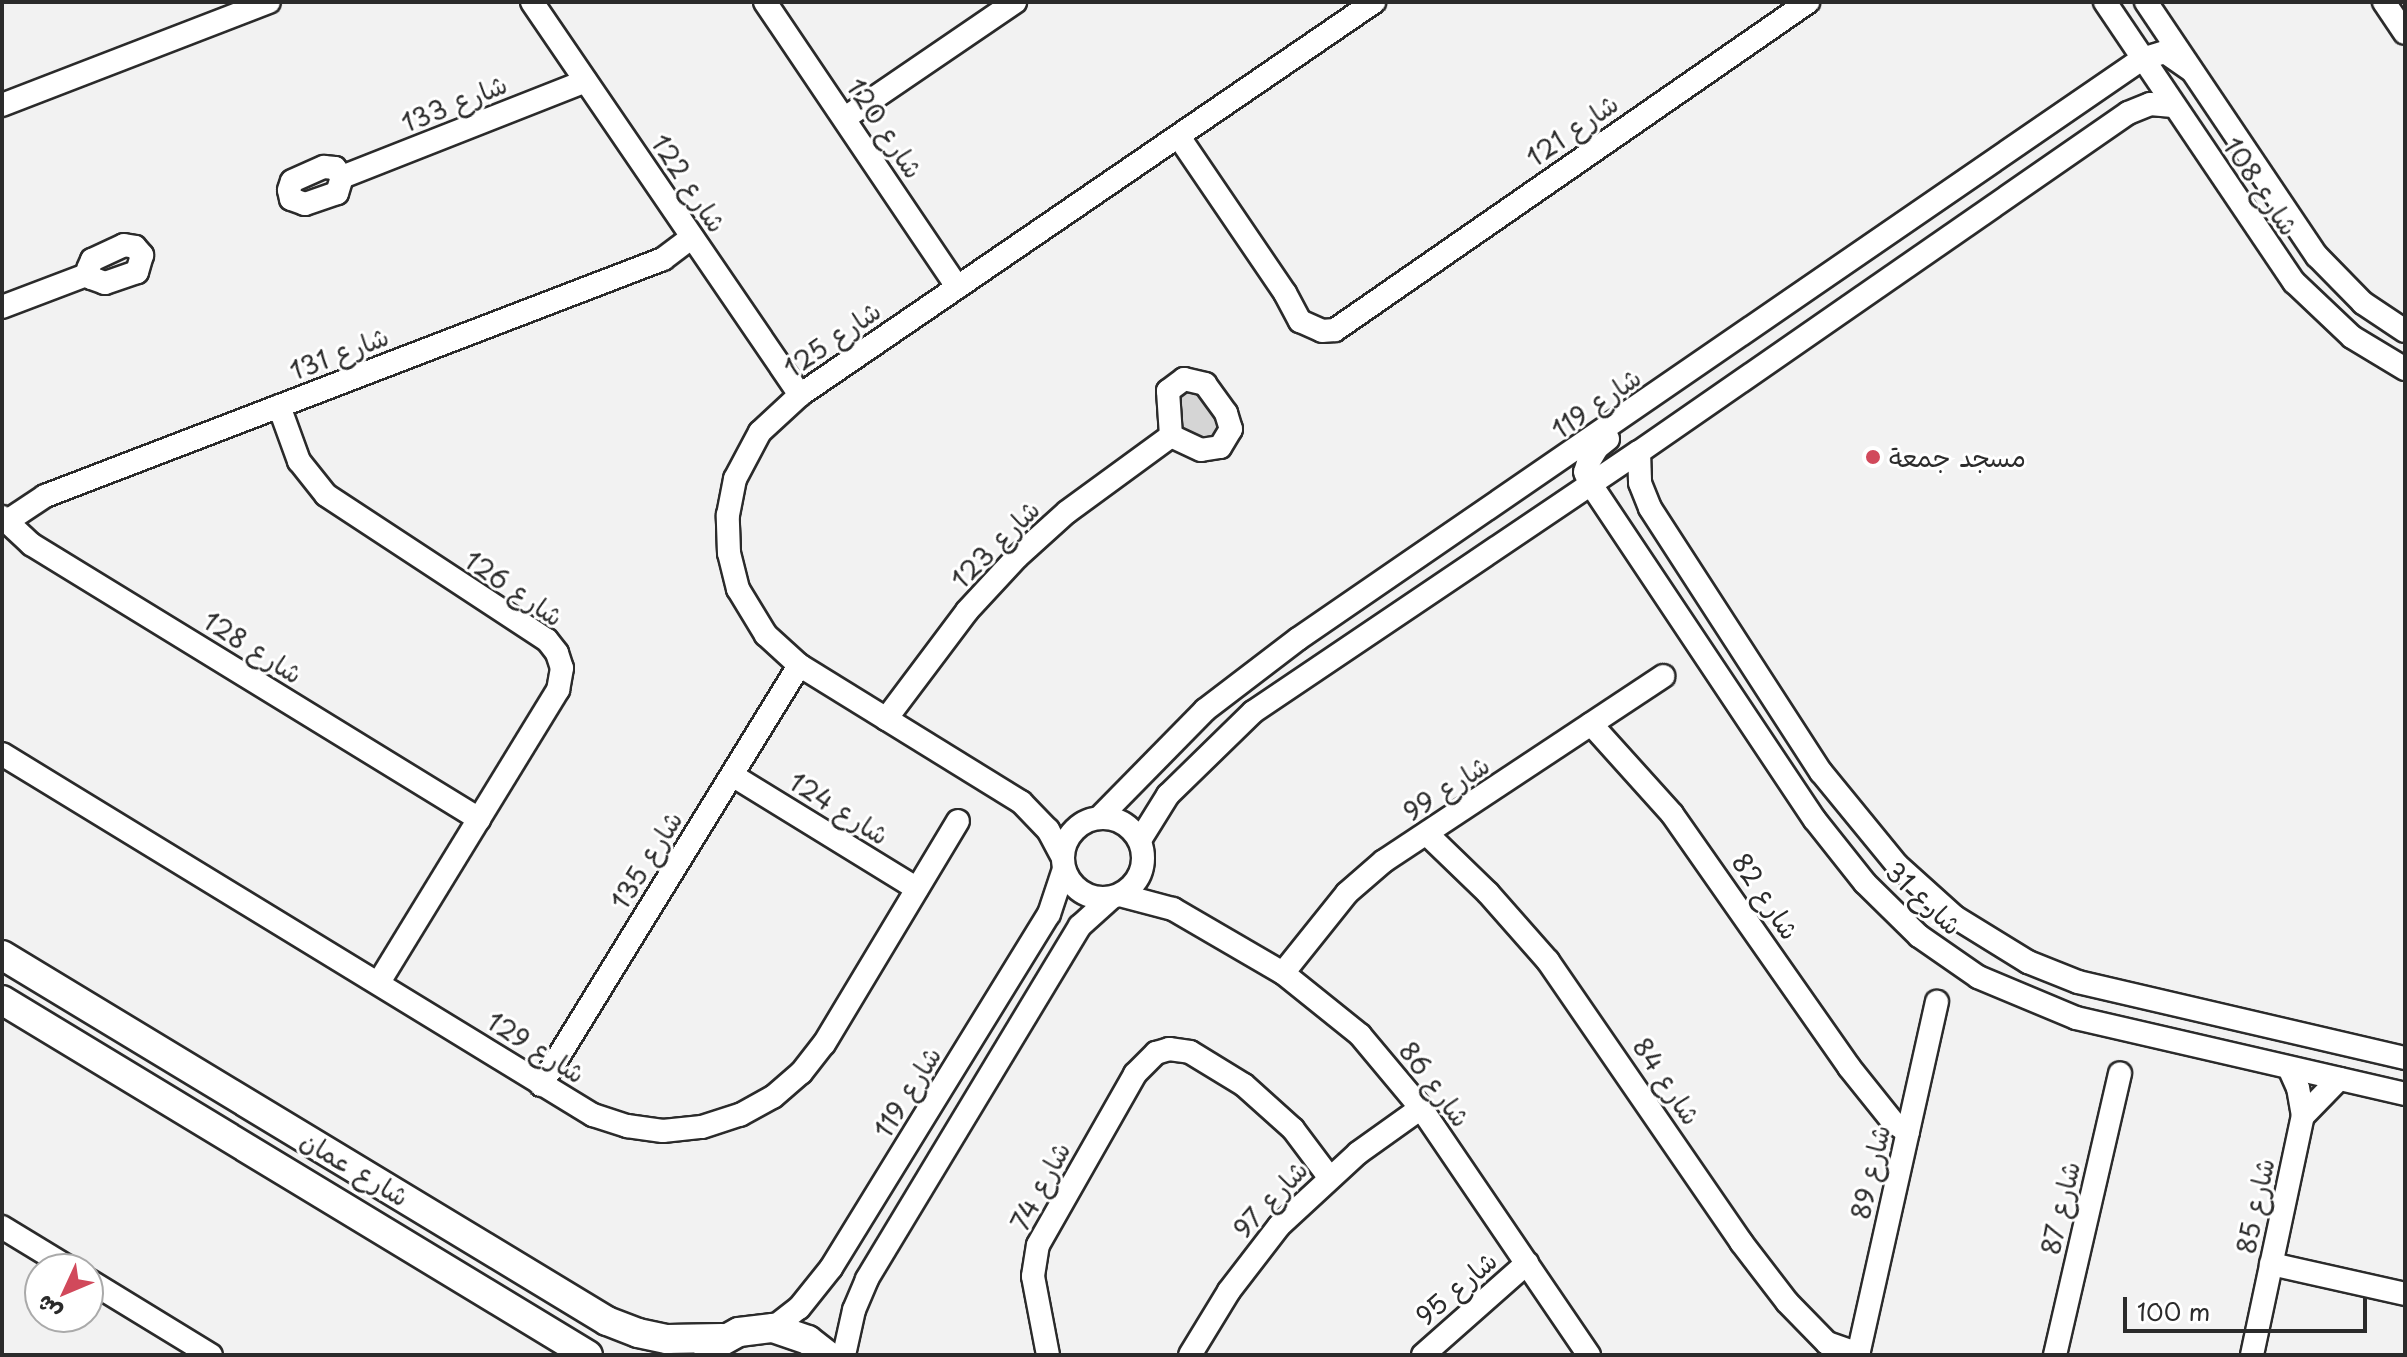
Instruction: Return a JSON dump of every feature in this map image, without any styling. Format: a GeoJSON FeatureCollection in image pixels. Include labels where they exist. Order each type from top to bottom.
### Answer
{"type":"FeatureCollection","features":[{"type":"Feature","properties":{"kind":"main road","name":"شارع عمان"},"geometry":{"type":"LineString","coordinates":[[2,955],[607,1321],[652,1337],[712,1347],[747,1330],[773,1328]]}},
{"type":"Feature","properties":{"kind":"main road","name":"شارع عمان"},"geometry":{"type":"LineString","coordinates":[[2,1000],[588,1355]]}},
{"type":"Feature","properties":{"kind":"main road"},"geometry":{"type":"LineString","coordinates":[[773,1328],[808,1340],[827,1355]]}},
{"type":"Feature","properties":{"kind":"street"},"geometry":{"type":"LineString","coordinates":[[2,105],[269,2]]}},
{"type":"Feature","properties":{"kind":"street","name":"شارع 122"},"geometry":{"type":"LineString","coordinates":[[532,2],[800,395]]}},
{"type":"Feature","properties":{"kind":"street","name":"شارع 120"},"geometry":{"type":"LineString","coordinates":[[765,2],[957,287]]}},
{"type":"Feature","properties":{"kind":"street","name":"شارع 125"},"geometry":{"type":"LineString","coordinates":[[1063,862],[1048,830],[1021,802],[799,665],[766,635],[746,605],[733,571],[727,534],[730,497],[741,463],[771,418],[800,395],[1374,2]]}},
{"type":"Feature","properties":{"kind":"street","name":"شارع 121"},"geometry":{"type":"LineString","coordinates":[[1179,137],[1285,293],[1310,314],[1324,319],[1337,318],[1369,304],[1808,2]]}},
{"type":"Feature","properties":{"kind":"street","name":"شارع 108"},"geometry":{"type":"LineString","coordinates":[[2105,2],[2294,282],[2352,337],[2405,369]]}},
{"type":"Feature","properties":{"kind":"street","name":"شارع 108"},"geometry":{"type":"LineString","coordinates":[[2146,2],[2317,256],[2363,303],[2405,331]]}},
{"type":"Feature","properties":{"kind":"street"},"geometry":{"type":"LineString","coordinates":[[845,118],[1004,5]]}},
{"type":"Feature","properties":{"kind":"street"},"geometry":{"type":"LineString","coordinates":[[2142,59],[2155,52],[2165,52],[2191,70]]}},
{"type":"Feature","properties":{"kind":"street","name":"شارع 119"},"geometry":{"type":"LineString","coordinates":[[1093,819],[1174,739],[1238,683],[2142,59]]}},
{"type":"Feature","properties":{"kind":"street","name":"شارع 133"},"geometry":{"type":"LineString","coordinates":[[342,177],[586,81]]}},
{"type":"Feature","properties":{"kind":"street"},"geometry":{"type":"LineString","coordinates":[[844,1355],[851,1318],[867,1279],[1080,926],[1134,884],[1142,849],[1168,795],[1253,712],[1639,452],[2128,113],[2150,104],[2173,106]]}},
{"type":"Feature","properties":{"kind":"street"},"geometry":{"type":"LineString","coordinates":[[1907,264],[1958,214],[1957,202],[1940,200]]}},
{"type":"Feature","properties":{"kind":"street","name":"شارع 131"},"geometry":{"type":"LineString","coordinates":[[4,520],[45,496],[663,259],[692,237]]}},
{"type":"Feature","properties":{"kind":"street"},"geometry":{"type":"LineString","coordinates":[[2,307],[89,274]]}},
{"type":"Feature","properties":{"kind":"street","name":"شارع 126"},"geometry":{"type":"LineString","coordinates":[[279,406],[299,461],[326,495],[540,635],[557,653],[562,668],[558,690],[379,982]]}},
{"type":"Feature","properties":{"kind":"street"},"geometry":{"type":"LineString","coordinates":[[1590,483],[1585,472],[1591,455],[1624,429],[1640,406]]}},
{"type":"Feature","properties":{"kind":"street","name":"شارع 123"},"geometry":{"type":"LineString","coordinates":[[886,719],[967,611],[1017,557],[1067,512],[1171,436]]}},
{"type":"Feature","properties":{"kind":"street","name":"شارع 31"},"geometry":{"type":"LineString","coordinates":[[1639,452],[1640,483],[1650,508],[1843,801],[1897,865],[1978,934],[2028,962],[2103,989],[2405,1058]]}},
{"type":"Feature","properties":{"kind":"street","name":"شارع 31"},"geometry":{"type":"LineString","coordinates":[[1590,483],[1847,862],[1891,910],[1948,958],[2008,992],[2076,1018],[2405,1094]]}},
{"type":"Feature","properties":{"kind":"street","name":"شارع 128"},"geometry":{"type":"LineString","coordinates":[[4,520],[31,544],[479,819]]}},
{"type":"Feature","properties":{"kind":"street","name":"شارع 135"},"geometry":{"type":"LineString","coordinates":[[541,1085],[799,665]]}},
{"type":"Feature","properties":{"kind":"street","name":"شارع 99"},"geometry":{"type":"LineString","coordinates":[[1283,973],[1347,893],[1384,861],[1663,676]]}},
{"type":"Feature","properties":{"kind":"street"},"geometry":{"type":"LineString","coordinates":[[1757,732],[1766,721],[1778,721],[1825,787],[1843,801]]}},
{"type":"Feature","properties":{"kind":"street","name":"شارع 82"},"geometry":{"type":"LineString","coordinates":[[1591,724],[1702,853],[1849,1067],[1884,1106],[1893,1122],[1908,1132]]}},
{"type":"Feature","properties":{"kind":"street","name":"شارع 129"},"geometry":{"type":"LineString","coordinates":[[2,754],[379,982],[541,1085],[593,1115],[645,1129],[702,1127],[757,1107],[788,1085],[824,1044],[958,821]]}},
{"type":"Feature","properties":{"kind":"street","name":"شارع 124"},"geometry":{"type":"LineString","coordinates":[[732,775],[917,889]]}},
{"type":"Feature","properties":{"kind":"street","name":"شارع 125"},"geometry":{"type":"LineString","coordinates":[[1021,802],[1093,819]]}},
{"type":"Feature","properties":{"kind":"street"},"geometry":{"type":"LineString","coordinates":[[1116,896],[1087,895],[1077,889],[1063,862],[1069,835],[1093,819],[1123,823],[1142,849]]}},
{"type":"Feature","properties":{"kind":"street","name":"شارع 84"},"geometry":{"type":"LineString","coordinates":[[1427,834],[1488,893],[1548,961],[1741,1242],[1787,1302],[1827,1343],[1858,1354]]}},
{"type":"Feature","properties":{"kind":"street","name":"شارع 86"},"geometry":{"type":"LineString","coordinates":[[1142,849],[1156,886],[1173,909]]}},
{"type":"Feature","properties":{"kind":"street","name":"شارع 119"},"geometry":{"type":"LineString","coordinates":[[773,1328],[799,1308],[831,1268],[1049,914],[1063,862]]}},
{"type":"Feature","properties":{"kind":"street","name":"شارع 86"},"geometry":{"type":"LineString","coordinates":[[1116,896],[1173,909],[1283,973],[1360,1035],[1421,1108],[1589,1355]]}},
{"type":"Feature","properties":{"kind":"street","name":"شارع 89"},"geometry":{"type":"LineString","coordinates":[[1858,1354],[1937,1002]]}},
{"type":"Feature","properties":{"kind":"street","name":"شارع 74"},"geometry":{"type":"LineString","coordinates":[[1048,1355],[1033,1276],[1038,1245],[1142,1064],[1163,1050],[1183,1049],[1244,1085],[1278,1113],[1329,1177]]}},
{"type":"Feature","properties":{"kind":"street","name":"شارع 85"},"geometry":{"type":"LineString","coordinates":[[2252,1355],[2303,1116],[2298,1088],[2289,1068]]}},
{"type":"Feature","properties":{"kind":"street","name":"شارع 87"},"geometry":{"type":"LineString","coordinates":[[2055,1355],[2120,1073]]}},
{"type":"Feature","properties":{"kind":"street"},"geometry":{"type":"LineString","coordinates":[[2303,1116],[2339,1079]]}},
{"type":"Feature","properties":{"kind":"street"},"geometry":{"type":"LineString","coordinates":[[1884,1106],[1915,1102]]}},
{"type":"Feature","properties":{"kind":"street","name":"شارع 97"},"geometry":{"type":"LineString","coordinates":[[1190,1355],[1261,1247],[1329,1177],[1421,1108]]}},
{"type":"Feature","properties":{"kind":"street"},"geometry":{"type":"LineString","coordinates":[[2,1227],[45,1253]]}},
{"type":"Feature","properties":{"kind":"street","name":"شارع 95"},"geometry":{"type":"LineString","coordinates":[[1423,1355],[1527,1263]]}},
{"type":"Feature","properties":{"kind":"street"},"geometry":{"type":"LineString","coordinates":[[2271,1264],[2405,1294]]}},
{"type":"Feature","properties":{"kind":"street"},"geometry":{"type":"LineString","coordinates":[[104,1290],[211,1355]]}},
{"type":"Feature","properties":{"kind":"shaded area"},"geometry":{"type":"Polygon","coordinates":[[[1191,384],[1222,420],[1218,441],[1189,441],[1172,412],[1172,398],[1191,384]]]}},
{"type":"Feature","properties":{"kind":"place","name":"مسجد جمعة"},"geometry":{"type":"Point","coordinates":[1873,457]}}]}
